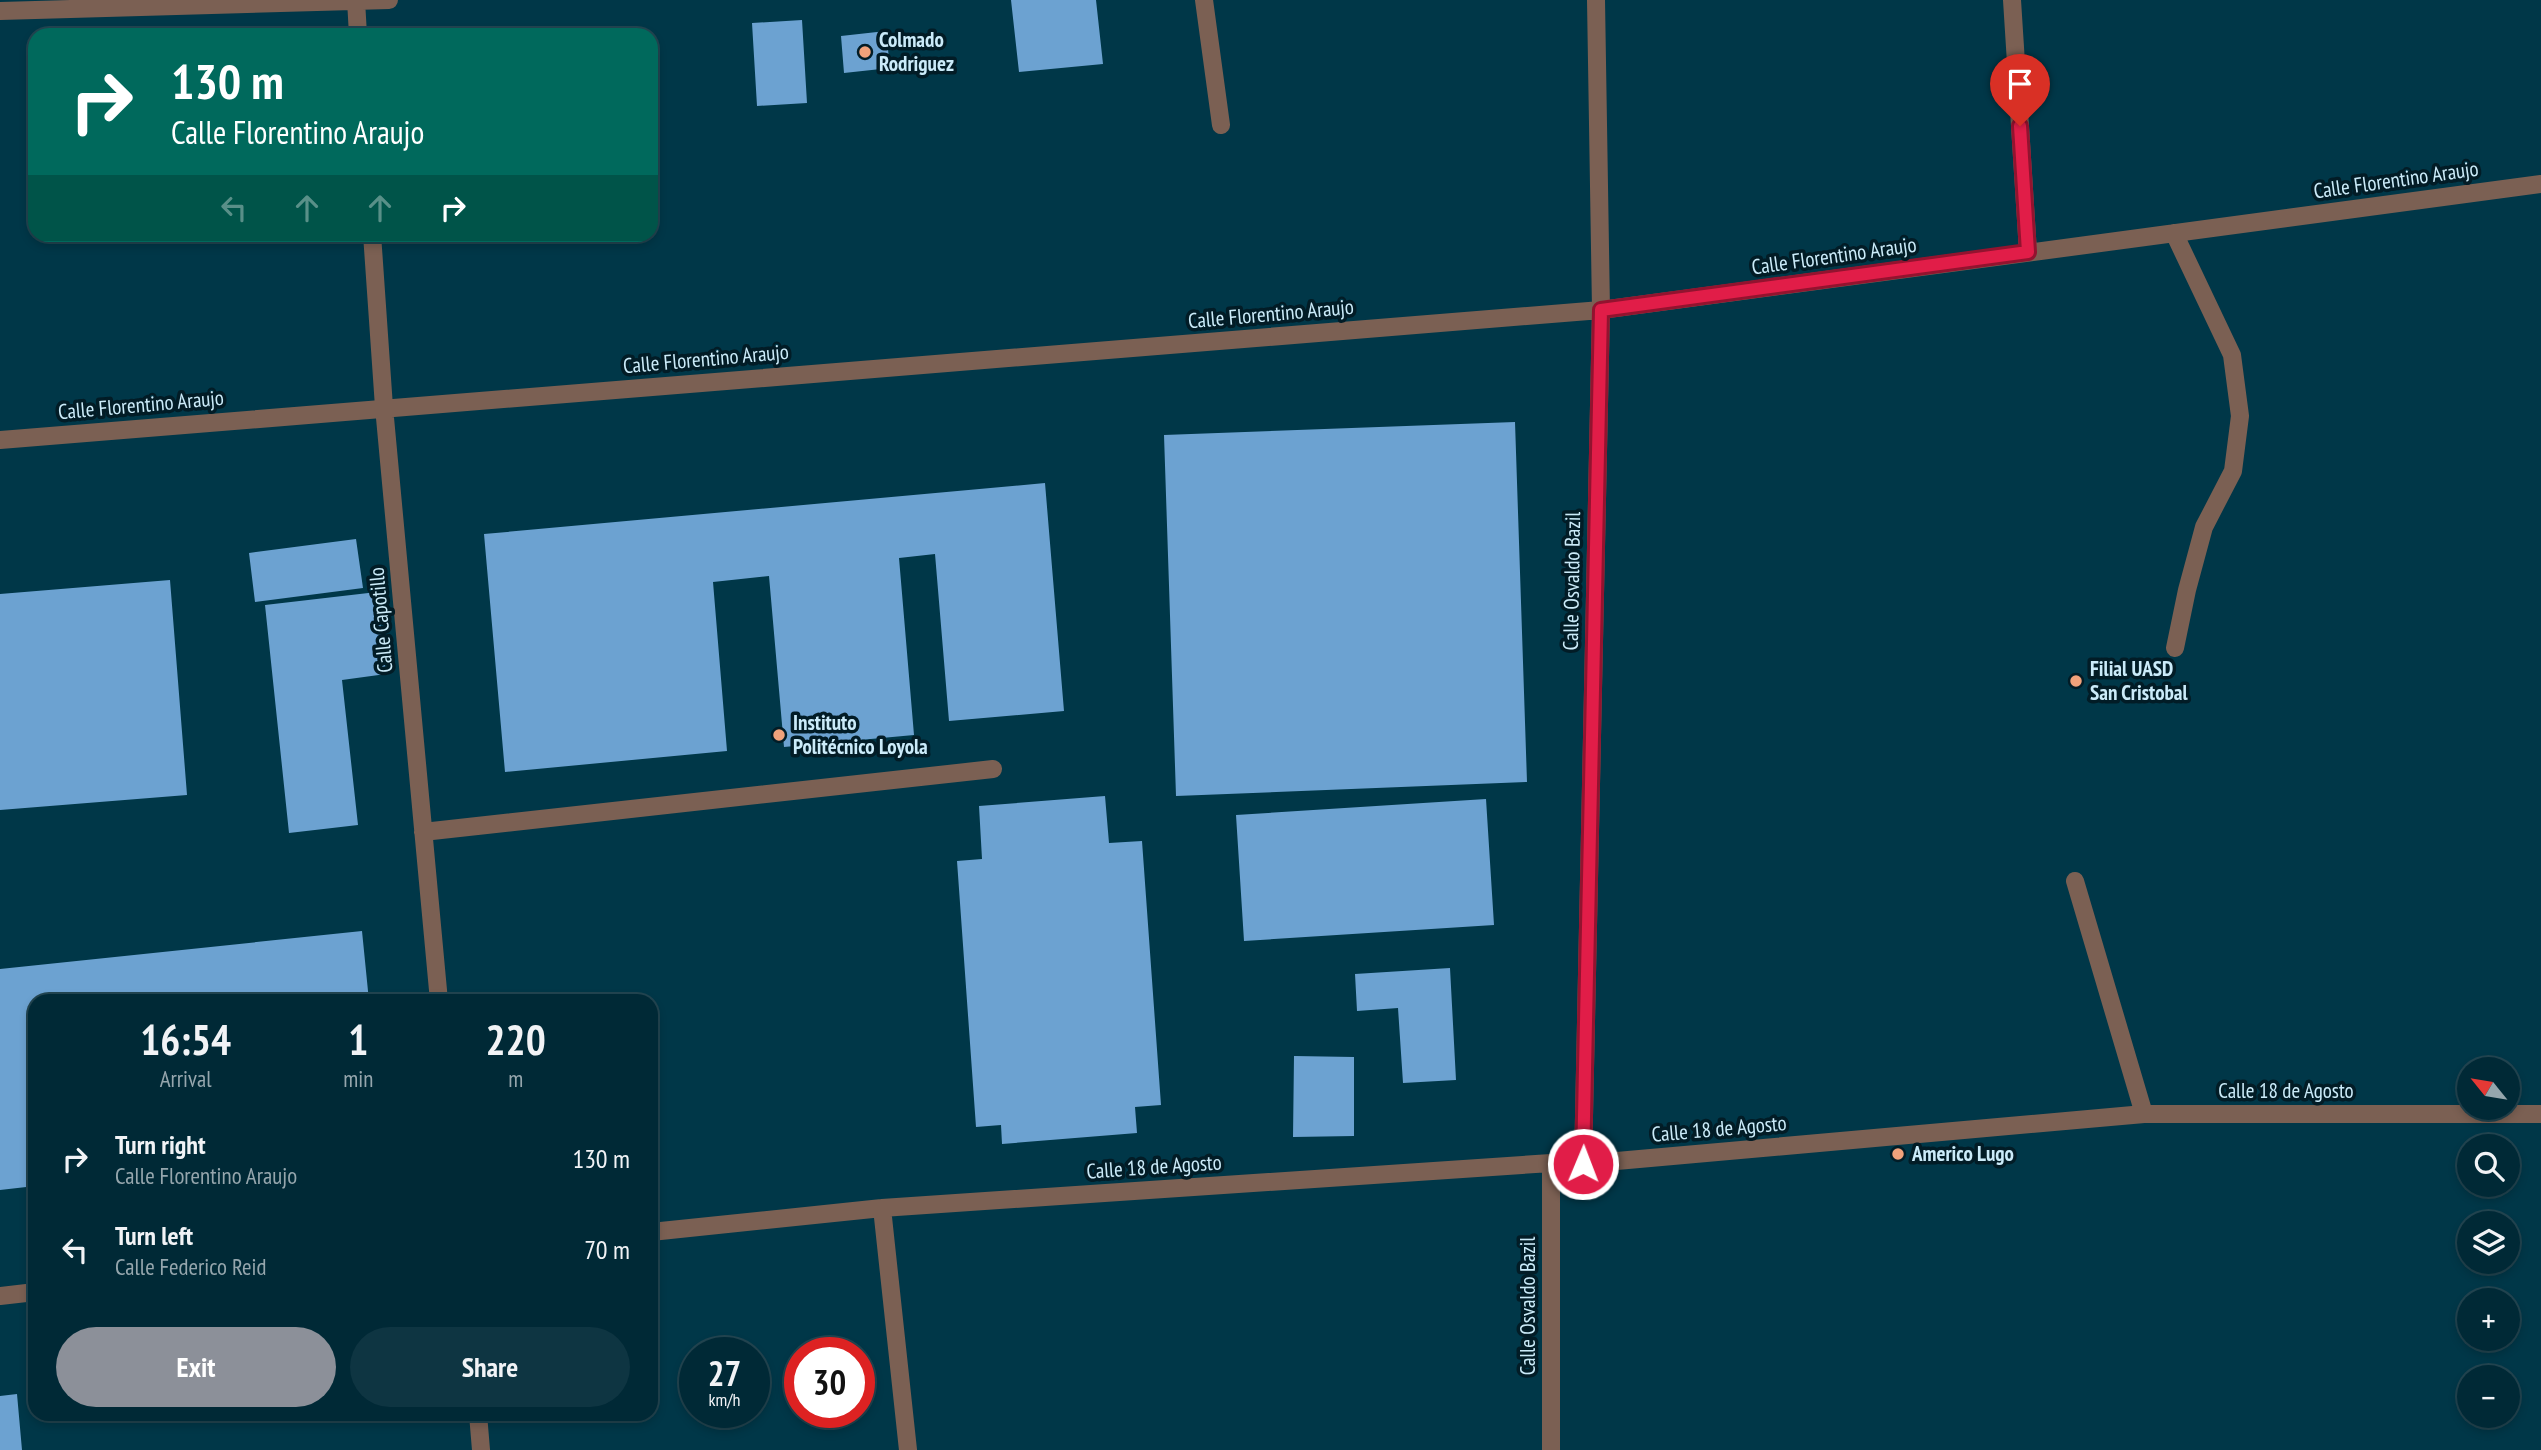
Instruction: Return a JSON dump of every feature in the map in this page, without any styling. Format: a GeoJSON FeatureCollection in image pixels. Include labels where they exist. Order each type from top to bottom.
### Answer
{"type":"FeatureCollection","features":[{"type":"Feature","properties":{"kind":"street"},"geometry":{"type":"LineString","coordinates":[[0,11],[389,0]]}},
{"type":"Feature","properties":{"kind":"street"},"geometry":{"type":"LineString","coordinates":[[1204,0],[1221,125]]}},
{"type":"Feature","properties":{"kind":"street","name":"Calle Osvaldo Bazil"},"geometry":{"type":"LineString","coordinates":[[1583,1164],[1601,310],[1596,0]]}},
{"type":"Feature","properties":{"kind":"street"},"geometry":{"type":"LineString","coordinates":[[2011,0],[2028,252]]}},
{"type":"Feature","properties":{"kind":"street"},"geometry":{"type":"LineString","coordinates":[[356,1],[358,28]]}},
{"type":"Feature","properties":{"kind":"street","name":"Calle Florentino Araujo"},"geometry":{"type":"LineString","coordinates":[[0,440],[1601,310],[2541,184]]}},
{"type":"Feature","properties":{"kind":"street"},"geometry":{"type":"LineString","coordinates":[[2175,233],[2232,355],[2240,416],[2233,471],[2204,527],[2175,648]]}},
{"type":"Feature","properties":{"kind":"street","name":"Calle Capotillo"},"geometry":{"type":"LineString","coordinates":[[373,242],[384,407],[438,994]]}},
{"type":"Feature","properties":{"kind":"street"},"geometry":{"type":"LineString","coordinates":[[423,832],[993,769]]}},
{"type":"Feature","properties":{"kind":"street"},"geometry":{"type":"LineString","coordinates":[[2075,881],[2144,1114]]}},
{"type":"Feature","properties":{"kind":"street","name":"Calle 18 de Agosto"},"geometry":{"type":"LineString","coordinates":[[658,1231],[882,1208],[1550,1163],[1583,1164],[2144,1114],[2541,1114]]}},
{"type":"Feature","properties":{"kind":"street","name":"Calle Osvaldo Bazil"},"geometry":{"type":"LineString","coordinates":[[1550,1163],[1551,1450]]}},
{"type":"Feature","properties":{"kind":"street"},"geometry":{"type":"LineString","coordinates":[[882,1208],[908,1450]]}},
{"type":"Feature","properties":{"kind":"street"},"geometry":{"type":"LineString","coordinates":[[0,1296],[28,1294]]}},
{"type":"Feature","properties":{"kind":"street"},"geometry":{"type":"LineString","coordinates":[[479,1421],[481,1450]]}},
{"type":"Feature","properties":{"kind":"building"},"geometry":{"type":"Polygon","coordinates":[[[1011,0],[1096,0],[1103,64],[1019,72],[1011,0]]]}},
{"type":"Feature","properties":{"kind":"building"},"geometry":{"type":"Polygon","coordinates":[[[802,20],[807,103],[757,106],[752,23],[802,20]]]}},
{"type":"Feature","properties":{"kind":"building","name":"Colmado Rodriguez"},"geometry":{"type":"Polygon","coordinates":[[[886,31],[890,68],[844,73],[841,36],[886,31]]]}},
{"type":"Feature","properties":{"kind":"building"},"geometry":{"type":"Polygon","coordinates":[[[1515,422],[1527,782],[1176,796],[1164,435],[1515,422]]]}},
{"type":"Feature","properties":{"kind":"building"},"geometry":{"type":"Polygon","coordinates":[[[1045,483],[1064,711],[949,721],[935,554],[899,558],[914,735],[784,747],[769,576],[713,582],[727,751],[505,772],[484,534],[1045,483]]]}},
{"type":"Feature","properties":{"kind":"building"},"geometry":{"type":"Polygon","coordinates":[[[356,539],[363,588],[255,602],[249,553],[356,539]]]}},
{"type":"Feature","properties":{"kind":"building"},"geometry":{"type":"Polygon","coordinates":[[[170,580],[187,795],[0,810],[0,594],[170,580]]]}},
{"type":"Feature","properties":{"kind":"building"},"geometry":{"type":"Polygon","coordinates":[[[377,592],[386,674],[342,680],[358,825],[289,833],[265,605],[377,592]]]}},
{"type":"Feature","properties":{"kind":"building"},"geometry":{"type":"Polygon","coordinates":[[[1105,796],[1109,843],[1142,841],[1161,1105],[1135,1107],[1137,1133],[1002,1144],[1001,1125],[976,1127],[957,861],[982,859],[979,806],[1105,796]]]}},
{"type":"Feature","properties":{"kind":"building"},"geometry":{"type":"Polygon","coordinates":[[[1486,799],[1494,925],[1244,941],[1236,815],[1486,799]]]}},
{"type":"Feature","properties":{"kind":"building"},"geometry":{"type":"Polygon","coordinates":[[[362,931],[368,994],[28,994],[28,1187],[0,1190],[0,969],[362,931]]]}},
{"type":"Feature","properties":{"kind":"building"},"geometry":{"type":"Polygon","coordinates":[[[1450,968],[1456,1080],[1403,1083],[1398,1008],[1357,1011],[1355,974],[1450,968]]]}},
{"type":"Feature","properties":{"kind":"building"},"geometry":{"type":"Polygon","coordinates":[[[1294,1056],[1354,1057],[1354,1136],[1293,1137],[1294,1056]]]}},
{"type":"Feature","properties":{"kind":"building"},"geometry":{"type":"Polygon","coordinates":[[[17,1394],[22,1450],[0,1450],[0,1396],[17,1394]]]}},
{"type":"Feature","properties":{"kind":"place","name":"Colmado Rodriguez"},"geometry":{"type":"Point","coordinates":[865,52]}},
{"type":"Feature","properties":{"kind":"place","name":"Filial UASD San Cristobal"},"geometry":{"type":"Point","coordinates":[2076,681]}},
{"type":"Feature","properties":{"kind":"place","name":"Instituto Politécnico Loyola"},"geometry":{"type":"Point","coordinates":[779,735]}},
{"type":"Feature","properties":{"kind":"place","name":"Americo Lugo"},"geometry":{"type":"Point","coordinates":[1898,1154]}},
{"type":"Feature","properties":{"kind":"route"},"geometry":{"type":"LineString","coordinates":[[1583,1164],[1601,310],[2028,252],[2020,126]]}}]}
